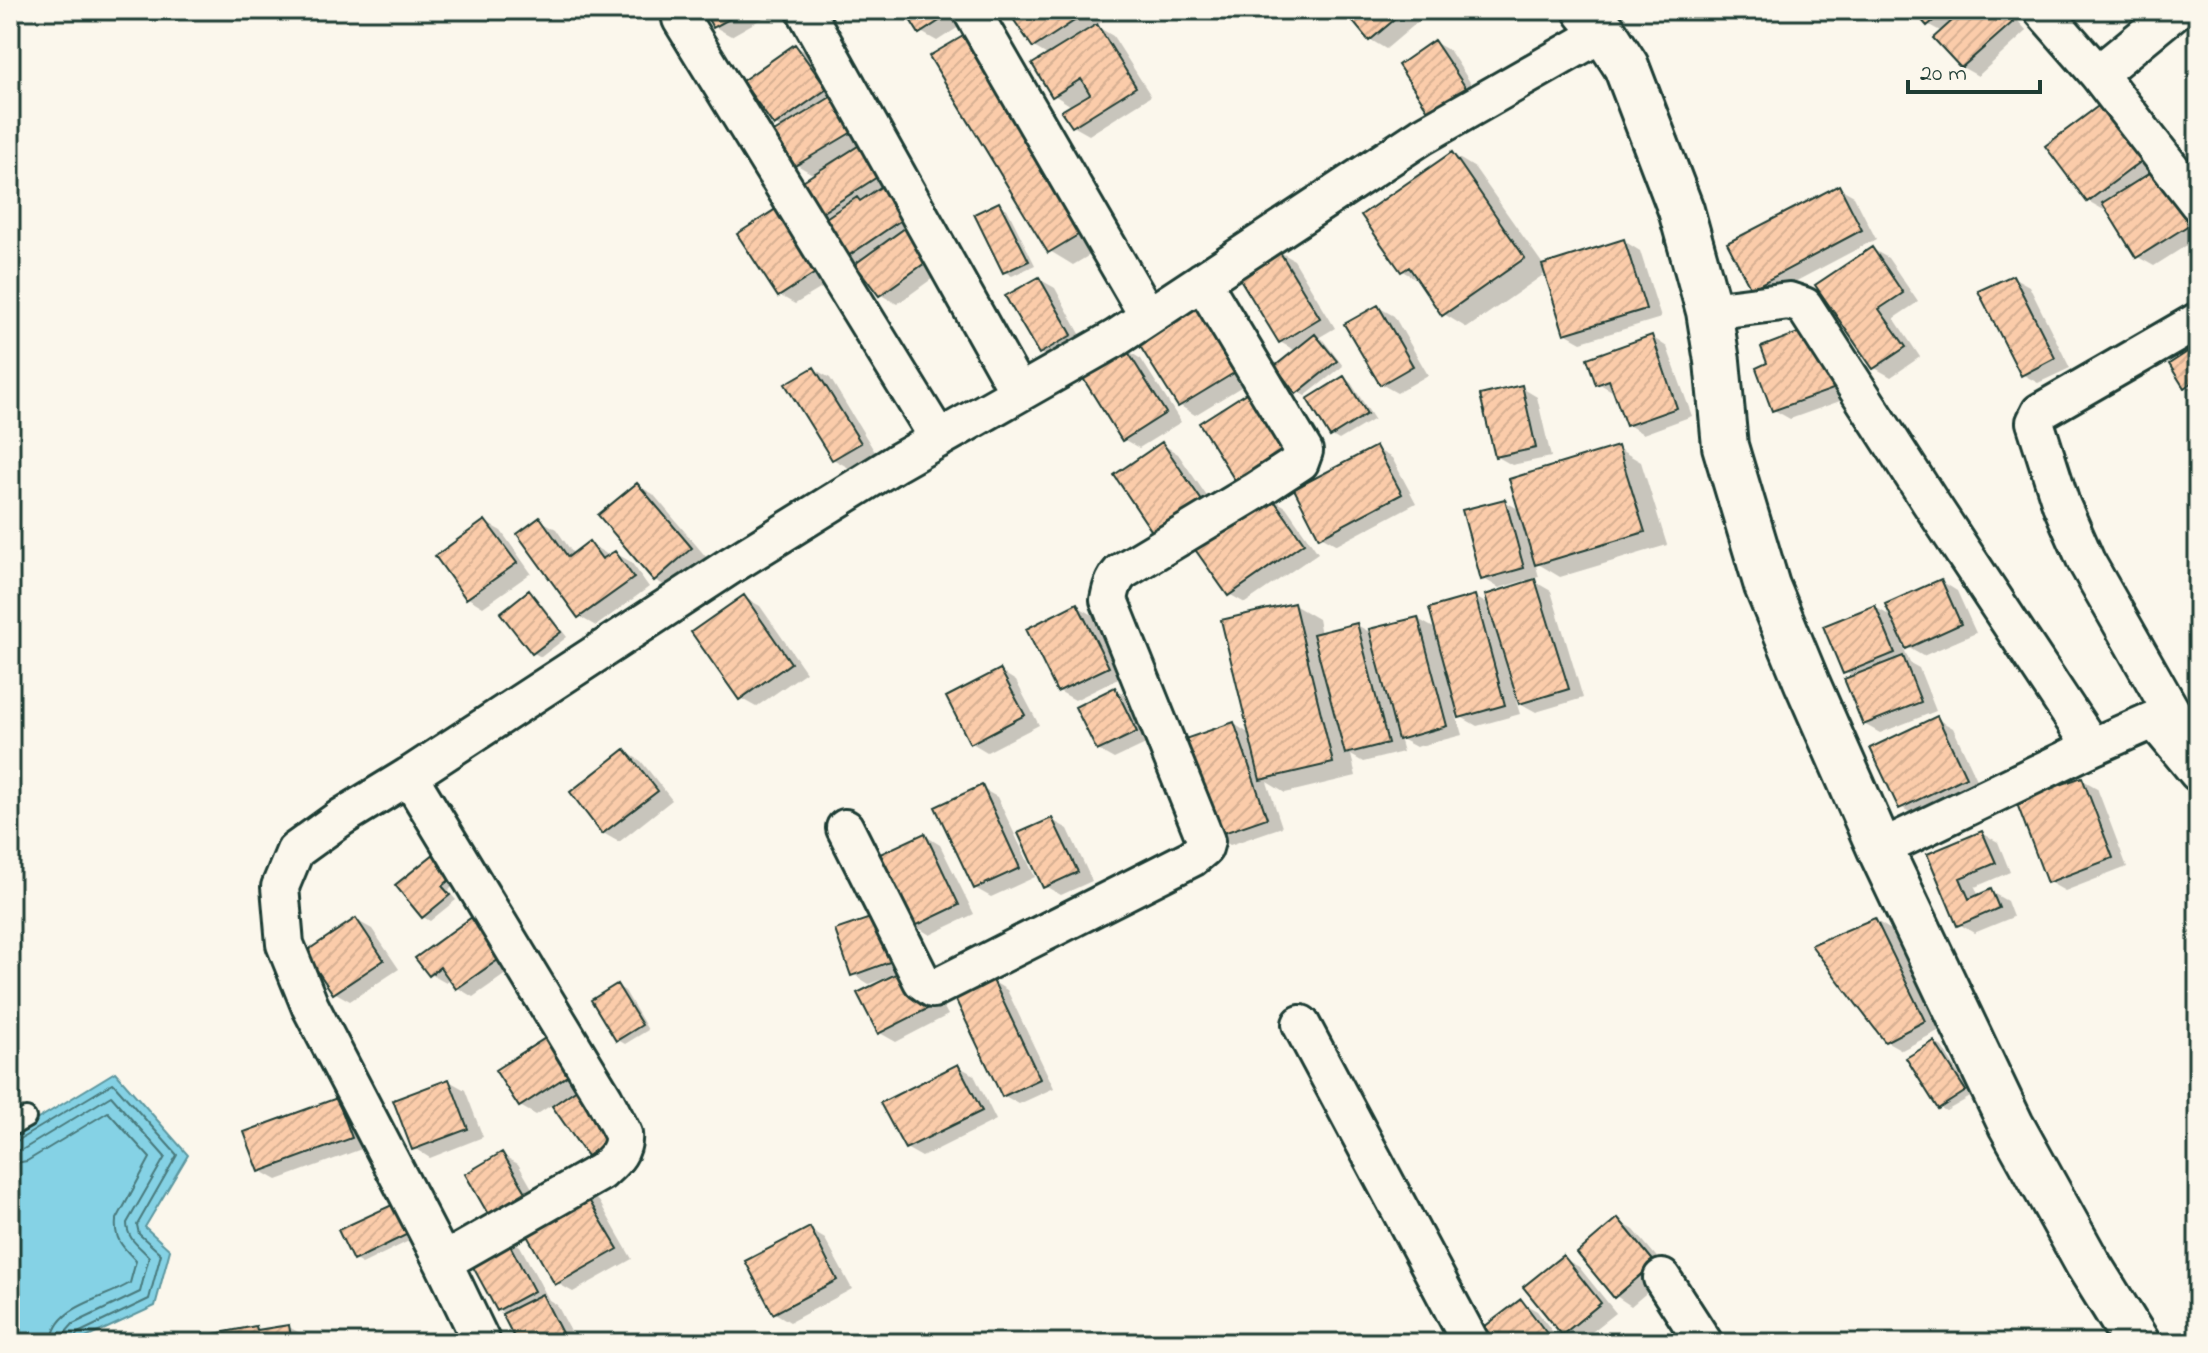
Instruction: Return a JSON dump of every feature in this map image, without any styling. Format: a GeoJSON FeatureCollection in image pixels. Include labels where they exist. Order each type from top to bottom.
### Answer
{"type":"FeatureCollection","features":[{"type":"Feature","properties":{"kind":"street"},"geometry":{"type":"LineString","coordinates":[[805,10],[1019,393]]}},
{"type":"Feature","properties":{"kind":"street"},"geometry":{"type":"LineString","coordinates":[[971,10],[1148,316]]}},
{"type":"Feature","properties":{"kind":"street"},"geometry":{"type":"LineString","coordinates":[[2042,10],[2098,74],[2198,203]]}},
{"type":"Feature","properties":{"kind":"street"},"geometry":{"type":"LineString","coordinates":[[2098,74],[2176,10]]}},
{"type":"Feature","properties":{"kind":"street"},"geometry":{"type":"LineString","coordinates":[[681,19],[939,439]]}},
{"type":"Feature","properties":{"kind":"street"},"geometry":{"type":"LineString","coordinates":[[482,1343],[310,1006],[285,944],[280,887],[295,851],[342,817],[730,566],[939,439],[1116,338],[1595,21],[1626,66],[1676,196],[1709,311],[1725,446],[1767,586],[1880,849],[2011,1125],[2088,1264],[2137,1343]]}},
{"type":"Feature","properties":{"kind":"street"},"geometry":{"type":"LineString","coordinates":[[845,828],[922,981],[933,989],[1192,858],[1204,848],[1206,841],[1109,600],[1110,590],[1121,572],[1300,462],[1304,451],[1202,281]]}},
{"type":"Feature","properties":{"kind":"street"},"geometry":{"type":"LineString","coordinates":[[1709,311],[1789,301],[1804,306],[2092,747]]}},
{"type":"Feature","properties":{"kind":"street"},"geometry":{"type":"LineString","coordinates":[[2198,321],[2040,412],[2035,422],[2061,504],[2086,561],[2180,721],[2198,773]]}},
{"type":"Feature","properties":{"kind":"street"},"geometry":{"type":"LineString","coordinates":[[1880,849],[2151,721],[2180,721]]}},
{"type":"Feature","properties":{"kind":"street"},"geometry":{"type":"LineString","coordinates":[[409,776],[604,1098],[624,1141],[617,1157],[601,1172],[443,1262]]}},
{"type":"Feature","properties":{"kind":"street"},"geometry":{"type":"LineString","coordinates":[[1301,1024],[1471,1343]]}},
{"type":"Feature","properties":{"kind":"street"},"geometry":{"type":"LineString","coordinates":[[1662,1278],[1704,1343]]}},
{"type":"Feature","properties":{"kind":"water"},"geometry":{"type":"Polygon","coordinates":[[[115,1072],[188,1155],[145,1227],[170,1250],[155,1306],[75,1343],[10,1343],[10,1136],[115,1072]]]}},
{"type":"Feature","properties":{"kind":"building"},"geometry":{"type":"Polygon","coordinates":[[[703,10],[746,10],[713,28],[703,10]]]}},
{"type":"Feature","properties":{"kind":"building"},"geometry":{"type":"Polygon","coordinates":[[[904,10],[956,10],[919,34],[904,10]]]}},
{"type":"Feature","properties":{"kind":"building"},"geometry":{"type":"Polygon","coordinates":[[[1007,10],[1091,10],[1033,48],[1007,10]]]}},
{"type":"Feature","properties":{"kind":"building"},"geometry":{"type":"Polygon","coordinates":[[[1358,10],[1406,10],[1369,41],[1349,17],[1358,10]]]}},
{"type":"Feature","properties":{"kind":"building"},"geometry":{"type":"Polygon","coordinates":[[[1913,10],[1946,10],[1927,26],[1913,10]]]}},
{"type":"Feature","properties":{"kind":"building"},"geometry":{"type":"Polygon","coordinates":[[[1964,10],[2002,10],[2013,22],[1961,68],[1933,38],[1964,10]]]}},
{"type":"Feature","properties":{"kind":"building"},"geometry":{"type":"Polygon","coordinates":[[[1097,24],[1136,87],[1072,127],[1061,111],[1090,94],[1081,79],[1052,97],[1032,64],[1097,24]]]}},
{"type":"Feature","properties":{"kind":"building"},"geometry":{"type":"Polygon","coordinates":[[[970,32],[1088,229],[1048,253],[929,56],[970,32]]]}},
{"type":"Feature","properties":{"kind":"building"},"geometry":{"type":"Polygon","coordinates":[[[1434,40],[1470,94],[1434,119],[1398,65],[1434,40]]]}},
{"type":"Feature","properties":{"kind":"building"},"geometry":{"type":"Polygon","coordinates":[[[795,44],[827,89],[774,126],[742,81],[795,44]]]}},
{"type":"Feature","properties":{"kind":"building"},"geometry":{"type":"Polygon","coordinates":[[[842,90],[864,125],[795,166],[774,132],[842,90]]]}},
{"type":"Feature","properties":{"kind":"building"},"geometry":{"type":"Polygon","coordinates":[[[2101,104],[2143,160],[2087,202],[2045,146],[2101,104]]]}},
{"type":"Feature","properties":{"kind":"building"},"geometry":{"type":"Polygon","coordinates":[[[866,141],[885,172],[818,215],[798,184],[866,141]]]}},
{"type":"Feature","properties":{"kind":"building"},"geometry":{"type":"Polygon","coordinates":[[[1452,152],[1525,258],[1442,316],[1409,267],[1401,272],[1361,215],[1452,152]]]}},
{"type":"Feature","properties":{"kind":"building"},"geometry":{"type":"Polygon","coordinates":[[[2155,170],[2189,225],[2136,258],[2102,203],[2155,170]]]}},
{"type":"Feature","properties":{"kind":"building"},"geometry":{"type":"Polygon","coordinates":[[[891,180],[913,212],[845,258],[820,222],[857,197],[860,201],[891,180]]]}},
{"type":"Feature","properties":{"kind":"building"},"geometry":{"type":"Polygon","coordinates":[[[1839,185],[1862,230],[1751,289],[1727,243],[1839,185]]]}},
{"type":"Feature","properties":{"kind":"building"},"geometry":{"type":"Polygon","coordinates":[[[999,202],[1029,261],[1003,273],[974,214],[999,202]]]}},
{"type":"Feature","properties":{"kind":"building"},"geometry":{"type":"Polygon","coordinates":[[[779,207],[820,270],[778,297],[737,234],[779,207]]]}},
{"type":"Feature","properties":{"kind":"building"},"geometry":{"type":"Polygon","coordinates":[[[912,223],[936,255],[879,296],[855,264],[912,223]]]}},
{"type":"Feature","properties":{"kind":"building"},"geometry":{"type":"Polygon","coordinates":[[[1624,239],[1646,309],[1564,334],[1542,265],[1624,239]]]}},
{"type":"Feature","properties":{"kind":"building"},"geometry":{"type":"Polygon","coordinates":[[[1872,247],[1903,293],[1879,309],[1906,347],[1873,369],[1815,285],[1872,247]]]}},
{"type":"Feature","properties":{"kind":"building"},"geometry":{"type":"Polygon","coordinates":[[[1278,249],[1320,318],[1279,343],[1237,274],[1278,249]]]}},
{"type":"Feature","properties":{"kind":"building"},"geometry":{"type":"Polygon","coordinates":[[[2013,275],[2055,358],[2021,376],[1978,291],[2013,275]]]}},
{"type":"Feature","properties":{"kind":"building"},"geometry":{"type":"Polygon","coordinates":[[[1039,277],[1072,335],[1039,354],[1005,296],[1039,277]]]}},
{"type":"Feature","properties":{"kind":"building"},"geometry":{"type":"Polygon","coordinates":[[[1378,305],[1413,366],[1380,385],[1344,324],[1378,305]]]}},
{"type":"Feature","properties":{"kind":"building"},"geometry":{"type":"Polygon","coordinates":[[[1196,308],[1234,373],[1178,407],[1138,343],[1196,308]]]}},
{"type":"Feature","properties":{"kind":"building"},"geometry":{"type":"Polygon","coordinates":[[[1816,326],[1839,387],[1772,411],[1756,368],[1767,363],[1761,347],[1816,326]]]}},
{"type":"Feature","properties":{"kind":"building"},"geometry":{"type":"Polygon","coordinates":[[[1315,334],[1337,361],[1296,394],[1275,366],[1315,334]]]}},
{"type":"Feature","properties":{"kind":"building"},"geometry":{"type":"Polygon","coordinates":[[[1652,335],[1677,408],[1626,426],[1609,380],[1596,385],[1587,358],[1652,335]]]}},
{"type":"Feature","properties":{"kind":"building"},"geometry":{"type":"Polygon","coordinates":[[[2198,345],[2198,387],[2194,381],[2184,388],[2169,364],[2198,345]]]}},
{"type":"Feature","properties":{"kind":"building"},"geometry":{"type":"Polygon","coordinates":[[[1125,347],[1166,413],[1122,441],[1081,375],[1125,347]]]}},
{"type":"Feature","properties":{"kind":"building"},"geometry":{"type":"Polygon","coordinates":[[[814,367],[861,443],[832,460],[785,384],[814,367]]]}},
{"type":"Feature","properties":{"kind":"building"},"geometry":{"type":"Polygon","coordinates":[[[1344,376],[1367,414],[1330,437],[1307,399],[1344,376]]]}},
{"type":"Feature","properties":{"kind":"building"},"geometry":{"type":"Polygon","coordinates":[[[1522,385],[1536,448],[1495,457],[1480,395],[1522,385]]]}},
{"type":"Feature","properties":{"kind":"building"},"geometry":{"type":"Polygon","coordinates":[[[1254,388],[1291,447],[1236,482],[1199,423],[1254,388]]]}},
{"type":"Feature","properties":{"kind":"building"},"geometry":{"type":"Polygon","coordinates":[[[1162,442],[1202,501],[1153,533],[1114,475],[1162,442]]]}},
{"type":"Feature","properties":{"kind":"building"},"geometry":{"type":"Polygon","coordinates":[[[1376,446],[1402,494],[1319,538],[1294,489],[1376,446]]]}},
{"type":"Feature","properties":{"kind":"building"},"geometry":{"type":"Polygon","coordinates":[[[1618,446],[1645,532],[1535,565],[1509,479],[1618,446]]]}},
{"type":"Feature","properties":{"kind":"building"},"geometry":{"type":"Polygon","coordinates":[[[637,483],[692,548],[654,581],[598,515],[637,483]]]}},
{"type":"Feature","properties":{"kind":"building"},"geometry":{"type":"Polygon","coordinates":[[[1271,496],[1304,543],[1228,596],[1194,548],[1271,496]]]}},
{"type":"Feature","properties":{"kind":"building"},"geometry":{"type":"Polygon","coordinates":[[[1505,499],[1524,568],[1481,580],[1462,510],[1505,499]]]}},
{"type":"Feature","properties":{"kind":"building"},"geometry":{"type":"Polygon","coordinates":[[[540,517],[568,557],[589,541],[602,559],[615,551],[634,578],[578,618],[517,534],[540,517]]]}},
{"type":"Feature","properties":{"kind":"building"},"geometry":{"type":"Polygon","coordinates":[[[485,520],[517,563],[466,599],[435,556],[485,520]]]}},
{"type":"Feature","properties":{"kind":"building"},"geometry":{"type":"Polygon","coordinates":[[[1535,579],[1569,689],[1519,704],[1485,595],[1535,579]]]}},
{"type":"Feature","properties":{"kind":"building"},"geometry":{"type":"Polygon","coordinates":[[[1941,579],[1961,624],[1906,649],[1885,604],[1941,579]]]}},
{"type":"Feature","properties":{"kind":"building"},"geometry":{"type":"Polygon","coordinates":[[[529,590],[561,632],[532,654],[500,613],[529,590]]]}},
{"type":"Feature","properties":{"kind":"building"},"geometry":{"type":"Polygon","coordinates":[[[744,595],[791,663],[739,700],[691,632],[744,595]]]}},
{"type":"Feature","properties":{"kind":"building"},"geometry":{"type":"Polygon","coordinates":[[[1475,595],[1505,705],[1459,718],[1429,608],[1475,595]]]}},
{"type":"Feature","properties":{"kind":"building"},"geometry":{"type":"Polygon","coordinates":[[[1077,603],[1109,667],[1057,692],[1026,629],[1077,603]]]}},
{"type":"Feature","properties":{"kind":"building"},"geometry":{"type":"Polygon","coordinates":[[[1294,603],[1333,763],[1260,780],[1221,620],[1294,603]]]}},
{"type":"Feature","properties":{"kind":"building"},"geometry":{"type":"Polygon","coordinates":[[[1875,605],[1895,653],[1843,674],[1823,626],[1875,605]]]}},
{"type":"Feature","properties":{"kind":"building"},"geometry":{"type":"Polygon","coordinates":[[[1418,617],[1447,726],[1398,740],[1369,629],[1418,617]]]}},
{"type":"Feature","properties":{"kind":"building"},"geometry":{"type":"Polygon","coordinates":[[[1357,623],[1388,743],[1345,754],[1313,634],[1357,623]]]}},
{"type":"Feature","properties":{"kind":"building"},"geometry":{"type":"Polygon","coordinates":[[[1903,656],[1921,702],[1863,725],[1844,679],[1903,656]]]}},
{"type":"Feature","properties":{"kind":"building"},"geometry":{"type":"Polygon","coordinates":[[[1000,669],[1025,715],[970,744],[946,697],[1000,669]]]}},
{"type":"Feature","properties":{"kind":"building"},"geometry":{"type":"Polygon","coordinates":[[[1115,687],[1137,732],[1097,751],[1075,707],[1115,687]]]}},
{"type":"Feature","properties":{"kind":"building"},"geometry":{"type":"Polygon","coordinates":[[[1937,716],[1966,777],[1899,809],[1870,748],[1937,716]]]}},
{"type":"Feature","properties":{"kind":"building"},"geometry":{"type":"Polygon","coordinates":[[[1234,722],[1267,818],[1212,837],[1179,741],[1234,722]]]}},
{"type":"Feature","properties":{"kind":"building"},"geometry":{"type":"Polygon","coordinates":[[[625,749],[658,791],[602,834],[570,792],[625,749]]]}},
{"type":"Feature","properties":{"kind":"building"},"geometry":{"type":"Polygon","coordinates":[[[2082,777],[2113,858],[2047,883],[2016,801],[2082,777]]]}},
{"type":"Feature","properties":{"kind":"building"},"geometry":{"type":"Polygon","coordinates":[[[982,785],[1020,868],[974,889],[935,807],[982,785]]]}},
{"type":"Feature","properties":{"kind":"building"},"geometry":{"type":"Polygon","coordinates":[[[1052,818],[1078,872],[1043,888],[1018,833],[1052,818]]]}},
{"type":"Feature","properties":{"kind":"building"},"geometry":{"type":"Polygon","coordinates":[[[1982,831],[1996,863],[1960,878],[1969,899],[1991,889],[1999,908],[1957,926],[1927,854],[1982,831]]]}},
{"type":"Feature","properties":{"kind":"building"},"geometry":{"type":"Polygon","coordinates":[[[925,833],[959,905],[913,927],[878,855],[925,833]]]}},
{"type":"Feature","properties":{"kind":"building"},"geometry":{"type":"Polygon","coordinates":[[[439,850],[458,873],[442,886],[450,895],[422,918],[395,885],[439,850]]]}},
{"type":"Feature","properties":{"kind":"building"},"geometry":{"type":"Polygon","coordinates":[[[479,912],[508,953],[456,989],[440,967],[429,976],[415,958],[479,912]]]}},
{"type":"Feature","properties":{"kind":"building"},"geometry":{"type":"Polygon","coordinates":[[[885,913],[901,958],[851,976],[835,930],[885,913]]]}},
{"type":"Feature","properties":{"kind":"building"},"geometry":{"type":"Polygon","coordinates":[[[356,918],[384,960],[333,994],[305,952],[356,918]]]}},
{"type":"Feature","properties":{"kind":"building"},"geometry":{"type":"Polygon","coordinates":[[[1875,918],[1925,1021],[1885,1042],[1811,945],[1875,918]]]}},
{"type":"Feature","properties":{"kind":"building"},"geometry":{"type":"Polygon","coordinates":[[[912,966],[933,1006],[878,1034],[857,993],[912,966]]]}},
{"type":"Feature","properties":{"kind":"building"},"geometry":{"type":"Polygon","coordinates":[[[992,978],[1040,1079],[1002,1097],[954,996],[992,978]]]}},
{"type":"Feature","properties":{"kind":"building"},"geometry":{"type":"Polygon","coordinates":[[[617,984],[642,1025],[616,1041],[591,1000],[617,984]]]}},
{"type":"Feature","properties":{"kind":"building"},"geometry":{"type":"Polygon","coordinates":[[[558,1030],[581,1067],[519,1107],[495,1070],[558,1030]]]}},
{"type":"Feature","properties":{"kind":"building"},"geometry":{"type":"Polygon","coordinates":[[[1934,1041],[1966,1091],[1938,1109],[1906,1058],[1934,1041]]]}},
{"type":"Feature","properties":{"kind":"building"},"geometry":{"type":"Polygon","coordinates":[[[958,1064],[982,1111],[905,1149],[880,1103],[958,1064]]]}},
{"type":"Feature","properties":{"kind":"building"},"geometry":{"type":"Polygon","coordinates":[[[449,1079],[468,1129],[412,1150],[393,1100],[449,1079]]]}},
{"type":"Feature","properties":{"kind":"building"},"geometry":{"type":"Polygon","coordinates":[[[586,1083],[620,1133],[587,1156],[552,1106],[586,1083]]]}},
{"type":"Feature","properties":{"kind":"building"},"geometry":{"type":"Polygon","coordinates":[[[337,1098],[352,1138],[259,1172],[244,1132],[337,1098]]]}},
{"type":"Feature","properties":{"kind":"building"},"geometry":{"type":"Polygon","coordinates":[[[502,1152],[530,1199],[492,1221],[465,1174],[502,1152]]]}},
{"type":"Feature","properties":{"kind":"building"},"geometry":{"type":"Polygon","coordinates":[[[583,1190],[618,1249],[555,1285],[521,1225],[583,1190]]]}},
{"type":"Feature","properties":{"kind":"building"},"geometry":{"type":"Polygon","coordinates":[[[394,1204],[408,1234],[353,1261],[338,1230],[394,1204]]]}},
{"type":"Feature","properties":{"kind":"building"},"geometry":{"type":"Polygon","coordinates":[[[1618,1218],[1655,1263],[1614,1298],[1577,1253],[1618,1218]]]}},
{"type":"Feature","properties":{"kind":"building"},"geometry":{"type":"Polygon","coordinates":[[[810,1227],[837,1280],[773,1314],[745,1261],[810,1227]]]}},
{"type":"Feature","properties":{"kind":"building"},"geometry":{"type":"Polygon","coordinates":[[[504,1234],[534,1291],[497,1311],[466,1254],[504,1234]]]}},
{"type":"Feature","properties":{"kind":"building"},"geometry":{"type":"Polygon","coordinates":[[[1563,1255],[1601,1303],[1562,1335],[1523,1287],[1563,1255]]]}},
{"type":"Feature","properties":{"kind":"building"},"geometry":{"type":"Polygon","coordinates":[[[542,1294],[566,1341],[517,1343],[502,1314],[542,1294]]]}},
{"type":"Feature","properties":{"kind":"building"},"geometry":{"type":"Polygon","coordinates":[[[1521,1299],[1551,1339],[1546,1343],[1496,1343],[1484,1327],[1521,1299]]]}},
{"type":"Feature","properties":{"kind":"building"},"geometry":{"type":"Polygon","coordinates":[[[289,1325],[292,1343],[216,1343],[214,1334],[256,1326],[257,1330],[289,1325]]]}}]}
